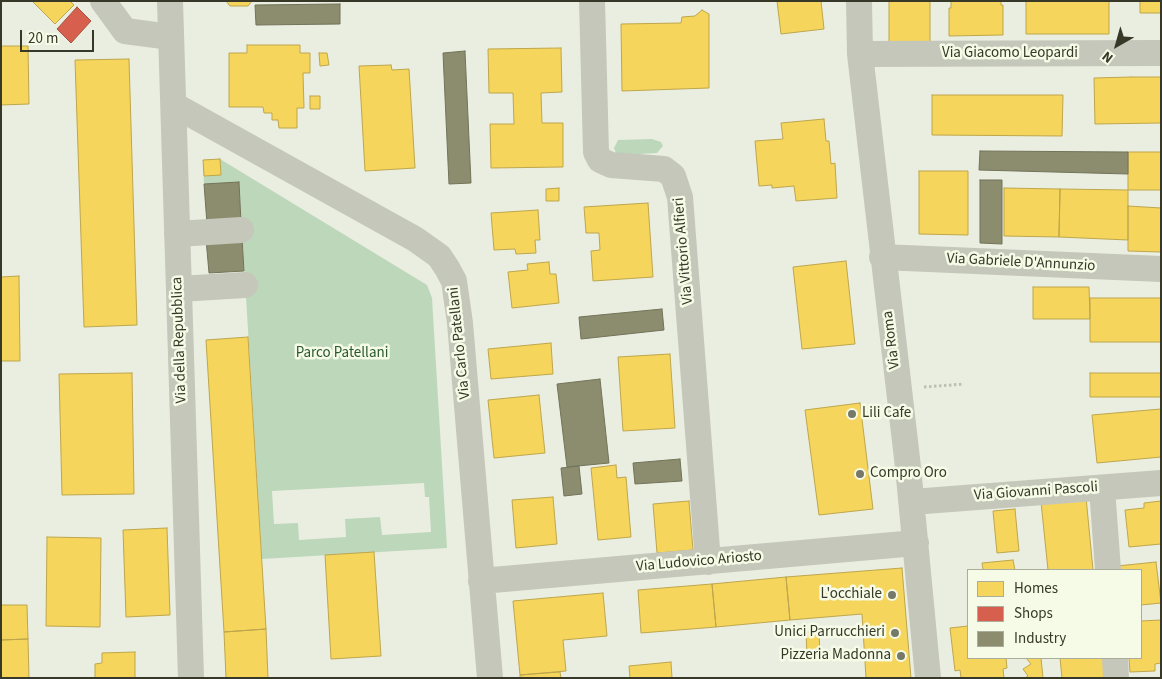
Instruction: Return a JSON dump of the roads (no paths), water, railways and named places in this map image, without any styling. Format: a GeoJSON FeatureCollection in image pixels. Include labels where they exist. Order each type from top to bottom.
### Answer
{"type":"FeatureCollection","features":[{"type":"Feature","properties":{"kind":"street"},"geometry":{"type":"LineString","coordinates":[[103,1],[125,31],[171,36]]}},
{"type":"Feature","properties":{"kind":"street","name":"Via della Repubblica"},"geometry":{"type":"LineString","coordinates":[[170,1],[191,678]]}},
{"type":"Feature","properties":{"kind":"street","name":"Via Vittorio Alfieri"},"geometry":{"type":"LineString","coordinates":[[592,1],[596,152],[600,160],[611,165],[664,169],[672,176],[680,197],[708,562]]}},
{"type":"Feature","properties":{"kind":"street","name":"Via Roma"},"geometry":{"type":"LineString","coordinates":[[859,1],[860,54],[882,257],[912,502],[928,678]]}},
{"type":"Feature","properties":{"kind":"street","name":"Via Giacomo Leopardi"},"geometry":{"type":"LineString","coordinates":[[860,54],[1161,53]]}},
{"type":"Feature","properties":{"kind":"street","name":"Via Carlo Patellani"},"geometry":{"type":"LineString","coordinates":[[174,105],[415,239],[439,256],[447,268],[454,281],[460,323],[490,678]]}},
{"type":"Feature","properties":{"kind":"street"},"geometry":{"type":"LineString","coordinates":[[177,234],[241,230]]}},
{"type":"Feature","properties":{"kind":"street","name":"Via Gabriele D'Annunzio"},"geometry":{"type":"LineString","coordinates":[[882,257],[1161,269]]}},
{"type":"Feature","properties":{"kind":"street"},"geometry":{"type":"LineString","coordinates":[[179,289],[245,285]]}},
{"type":"Feature","properties":{"kind":"street","name":"Via Giovanni Pascoli"},"geometry":{"type":"LineString","coordinates":[[912,502],[1161,483]]}},
{"type":"Feature","properties":{"kind":"street"},"geometry":{"type":"LineString","coordinates":[[1102,488],[1108,569]]}},
{"type":"Feature","properties":{"kind":"street","name":"Via Ludovico Ariosto"},"geometry":{"type":"LineString","coordinates":[[481,581],[916,543]]}},
{"type":"Feature","properties":{"kind":"street"},"geometry":{"type":"LineString","coordinates":[[1115,659],[1116,678]]}},
{"type":"Feature","properties":{"kind":"place","name":"Lili Cafe"},"geometry":{"type":"Point","coordinates":[852,414]}},
{"type":"Feature","properties":{"kind":"place","name":"Compro Oro"},"geometry":{"type":"Point","coordinates":[860,474]}},
{"type":"Feature","properties":{"kind":"place","name":"L'occhiale"},"geometry":{"type":"Point","coordinates":[892,595]}},
{"type":"Feature","properties":{"kind":"place","name":"Unici Parrucchieri"},"geometry":{"type":"Point","coordinates":[895,633]}},
{"type":"Feature","properties":{"kind":"place","name":"Pizzeria Madonna"},"geometry":{"type":"Point","coordinates":[901,656]}},
{"type":"Feature","properties":{"kind":"park label","name":"Parco Patellani"},"geometry":{"type":"Point","coordinates":[342,354]}}]}
